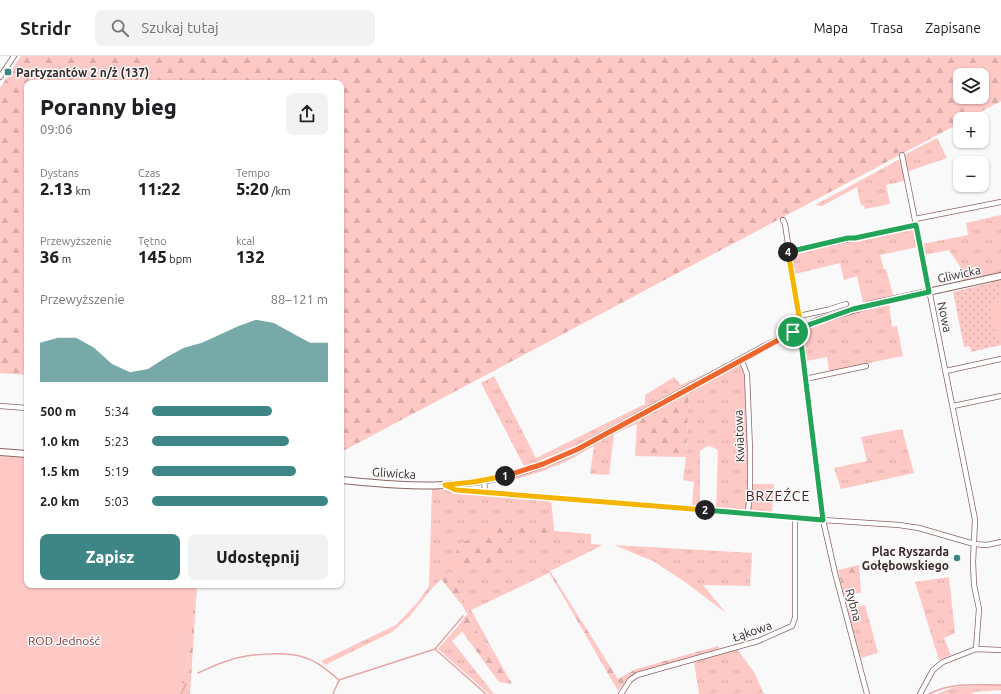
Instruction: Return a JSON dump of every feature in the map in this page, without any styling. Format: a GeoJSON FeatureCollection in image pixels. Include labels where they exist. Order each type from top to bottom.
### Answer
{"type":"FeatureCollection","features":[{"type":"Feature","properties":{"kind":"main road","name":"Gliwicka"},"geometry":{"type":"LineString","coordinates":[[344,480],[419,486],[445,485],[484,480],[526,470],[566,455],[800,328],[853,309],[1001,276]]}},
{"type":"Feature","properties":{"kind":"main road"},"geometry":{"type":"LineString","coordinates":[[0,452],[24,454]]}},
{"type":"Feature","properties":{"kind":"street"},"geometry":{"type":"LineString","coordinates":[[0,77],[14,56]]}},
{"type":"Feature","properties":{"kind":"street","name":"Nowa"},"geometry":{"type":"LineString","coordinates":[[902,155],[975,520],[973,562],[974,585],[979,609],[976,649]]}},
{"type":"Feature","properties":{"kind":"street"},"geometry":{"type":"LineString","coordinates":[[788,252],[1001,202]]}},
{"type":"Feature","properties":{"kind":"street","name":"Rybna"},"geometry":{"type":"LineString","coordinates":[[783,220],[785,224],[800,328],[823,520],[835,573],[867,694]]}},
{"type":"Feature","properties":{"kind":"street"},"geometry":{"type":"LineString","coordinates":[[798,316],[827,310],[846,304]]}},
{"type":"Feature","properties":{"kind":"street","name":"Kwiatowa"},"geometry":{"type":"LineString","coordinates":[[741,359],[747,374],[750,450],[748,514]]}},
{"type":"Feature","properties":{"kind":"street"},"geometry":{"type":"LineString","coordinates":[[946,371],[1001,359]]}},
{"type":"Feature","properties":{"kind":"street"},"geometry":{"type":"LineString","coordinates":[[805,379],[866,366]]}},
{"type":"Feature","properties":{"kind":"street"},"geometry":{"type":"LineString","coordinates":[[953,406],[1001,396]]}},
{"type":"Feature","properties":{"kind":"street"},"geometry":{"type":"LineString","coordinates":[[0,406],[24,408]]}},
{"type":"Feature","properties":{"kind":"street"},"geometry":{"type":"LineString","coordinates":[[484,480],[485,492]]}},
{"type":"Feature","properties":{"kind":"street","name":"Gliwicka"},"geometry":{"type":"LineString","coordinates":[[445,485],[456,490],[899,525],[919,528],[974,544],[987,546],[1001,542]]}},
{"type":"Feature","properties":{"kind":"street","name":"Łąkowa"},"geometry":{"type":"LineString","coordinates":[[621,694],[630,680],[637,675],[758,641],[792,626],[795,618],[795,517]]}},
{"type":"Feature","properties":{"kind":"street"},"geometry":{"type":"LineString","coordinates":[[920,694],[933,670],[943,662],[976,649],[1001,650]]}},
{"type":"Feature","properties":{"kind":"green space"},"geometry":{"type":"Polygon","coordinates":[[[21,56],[1001,56],[1001,101],[980,112],[953,112],[953,127],[344,450],[344,80],[24,80],[24,375],[0,373],[0,88],[21,56]]]}},
{"type":"Feature","properties":{"kind":"green space"},"geometry":{"type":"Polygon","coordinates":[[[937,138],[947,158],[906,172],[904,159],[906,154],[937,138]]]}},
{"type":"Feature","properties":{"kind":"green space"},"geometry":{"type":"Polygon","coordinates":[[[900,159],[905,181],[886,185],[890,204],[865,209],[864,205],[861,206],[857,187],[822,206],[815,205],[900,159]]]}},
{"type":"Feature","properties":{"kind":"green space"},"geometry":{"type":"Polygon","coordinates":[[[1001,215],[1001,274],[962,282],[961,268],[949,250],[924,255],[922,244],[968,235],[966,223],[1001,215]]]}},
{"type":"Feature","properties":{"kind":"green space"},"geometry":{"type":"Polygon","coordinates":[[[914,227],[918,247],[880,255],[884,270],[886,269],[893,295],[863,303],[857,276],[844,280],[840,263],[795,274],[792,254],[835,243],[914,227]]]}},
{"type":"Feature","properties":{"kind":"green space"},"geometry":{"type":"Polygon","coordinates":[[[1001,280],[1001,345],[971,352],[970,346],[964,347],[953,292],[1001,280]]]}},
{"type":"Feature","properties":{"kind":"green space"},"geometry":{"type":"Polygon","coordinates":[[[1001,301],[1001,336],[996,337],[989,303],[1001,301]]]}},
{"type":"Feature","properties":{"kind":"green space"},"geometry":{"type":"Polygon","coordinates":[[[889,303],[892,327],[897,326],[903,356],[829,371],[827,357],[806,361],[803,332],[834,318],[889,303]]]}},
{"type":"Feature","properties":{"kind":"green space"},"geometry":{"type":"Polygon","coordinates":[[[740,363],[745,378],[747,394],[747,511],[716,508],[718,450],[707,446],[700,451],[700,502],[706,507],[692,506],[694,482],[683,480],[686,457],[689,391],[740,363]]]}},
{"type":"Feature","properties":{"kind":"green space"},"geometry":{"type":"Polygon","coordinates":[[[726,364],[551,459],[525,468],[481,383],[494,376],[536,458],[645,404],[645,395],[674,377],[681,385],[726,364]]]}},
{"type":"Feature","properties":{"kind":"green space"},"geometry":{"type":"Polygon","coordinates":[[[689,391],[686,457],[635,456],[637,424],[614,434],[689,391]]]}},
{"type":"Feature","properties":{"kind":"green space"},"geometry":{"type":"Polygon","coordinates":[[[902,429],[914,473],[841,489],[834,468],[867,461],[861,437],[902,429]]]}},
{"type":"Feature","properties":{"kind":"green space"},"geometry":{"type":"Polygon","coordinates":[[[614,434],[609,475],[590,474],[594,446],[569,460],[542,471],[521,478],[494,481],[534,471],[576,454],[614,434]]]}},
{"type":"Feature","properties":{"kind":"green space","name":"ROD Jedność"},"geometry":{"type":"Polygon","coordinates":[[[0,456],[24,458],[24,588],[195,588],[192,626],[186,669],[177,694],[0,694],[0,456]]]}},
{"type":"Feature","properties":{"kind":"green space"},"geometry":{"type":"Polygon","coordinates":[[[752,484],[774,484],[772,513],[751,512],[752,484]]]}},
{"type":"Feature","properties":{"kind":"green space"},"geometry":{"type":"Polygon","coordinates":[[[432,489],[459,493],[551,499],[554,531],[591,534],[591,544],[603,545],[550,571],[549,573],[471,610],[494,652],[483,641],[462,605],[462,596],[449,572],[433,587],[409,617],[392,632],[325,665],[321,661],[396,625],[417,603],[429,586],[432,489]]]}},
{"type":"Feature","properties":{"kind":"green space"},"geometry":{"type":"Polygon","coordinates":[[[553,523],[554,531],[510,540],[505,555],[481,567],[460,566],[452,563],[460,543],[506,525],[553,523]]]}},
{"type":"Feature","properties":{"kind":"green space"},"geometry":{"type":"Polygon","coordinates":[[[614,545],[752,553],[750,586],[703,585],[726,613],[685,582],[653,561],[614,545]]]}},
{"type":"Feature","properties":{"kind":"green space"},"geometry":{"type":"Polygon","coordinates":[[[859,565],[861,593],[844,595],[838,570],[859,565]]]}},
{"type":"Feature","properties":{"kind":"green space"},"geometry":{"type":"Polygon","coordinates":[[[550,571],[618,679],[636,669],[718,646],[719,650],[637,672],[627,680],[618,691],[549,573],[550,571]]]}},
{"type":"Feature","properties":{"kind":"green space"},"geometry":{"type":"Polygon","coordinates":[[[449,572],[462,596],[462,605],[441,579],[449,572]]]}},
{"type":"Feature","properties":{"kind":"green space"},"geometry":{"type":"Polygon","coordinates":[[[949,577],[955,633],[944,638],[951,655],[939,660],[915,582],[949,577]]]}},
{"type":"Feature","properties":{"kind":"green space"},"geometry":{"type":"Polygon","coordinates":[[[195,588],[197,588],[190,694],[177,694],[186,669],[192,626],[195,588]]]}},
{"type":"Feature","properties":{"kind":"green space"},"geometry":{"type":"Polygon","coordinates":[[[865,605],[878,653],[861,658],[847,610],[865,605]]]}},
{"type":"Feature","properties":{"kind":"green space"},"geometry":{"type":"Polygon","coordinates":[[[467,614],[483,641],[494,652],[512,684],[499,682],[458,626],[467,614]]]}},
{"type":"Feature","properties":{"kind":"green space"},"geometry":{"type":"Polygon","coordinates":[[[458,626],[462,632],[452,641],[494,694],[489,694],[438,649],[458,626]]]}},
{"type":"Feature","properties":{"kind":"green space"},"geometry":{"type":"Polygon","coordinates":[[[737,649],[754,672],[764,694],[699,694],[694,662],[737,649]]]}},
{"type":"Feature","properties":{"kind":"green space"},"geometry":{"type":"Polygon","coordinates":[[[1001,684],[1001,690],[973,692],[973,694],[937,694],[954,687],[1001,684]]]}},
{"type":"Feature","properties":{"kind":"waterway"},"geometry":{"type":"LineString","coordinates":[[435,649],[463,616]]}},
{"type":"Feature","properties":{"kind":"waterway"},"geometry":{"type":"LineString","coordinates":[[333,694],[339,680],[435,649],[486,694]]}},
{"type":"Feature","properties":{"kind":"waterway"},"geometry":{"type":"LineString","coordinates":[[198,673],[220,664],[244,657],[265,654],[286,654],[303,657],[313,661],[339,680]]}},
{"type":"Feature","properties":{"kind":"waterway"},"geometry":{"type":"LineString","coordinates":[[181,694],[186,684]]}},
{"type":"Feature","properties":{"kind":"waterway"},"geometry":{"type":"LineString","coordinates":[[929,694],[937,690],[955,686],[1001,685]]}},
{"type":"Feature","properties":{"kind":"place","name":"Partyzantów 2 n/ż (137)"},"geometry":{"type":"Point","coordinates":[8,72]}},
{"type":"Feature","properties":{"kind":"place","name":"Plac Ryszarda Gołębowskiego"},"geometry":{"type":"Point","coordinates":[957,558]}},
{"type":"Feature","properties":{"kind":"district","name":"BRZEŹCE"},"geometry":{"type":"Point","coordinates":[778,496]}},
{"type":"Feature","properties":{"kind":"route"},"geometry":{"type":"LineString","coordinates":[[793,332],[599,438],[558,458],[537,467],[505,476],[445,485],[456,490],[823,520],[800,328],[853,309],[929,292],[916,225],[855,238],[848,238],[788,252],[800,322],[800,328],[793,332]]}}]}
